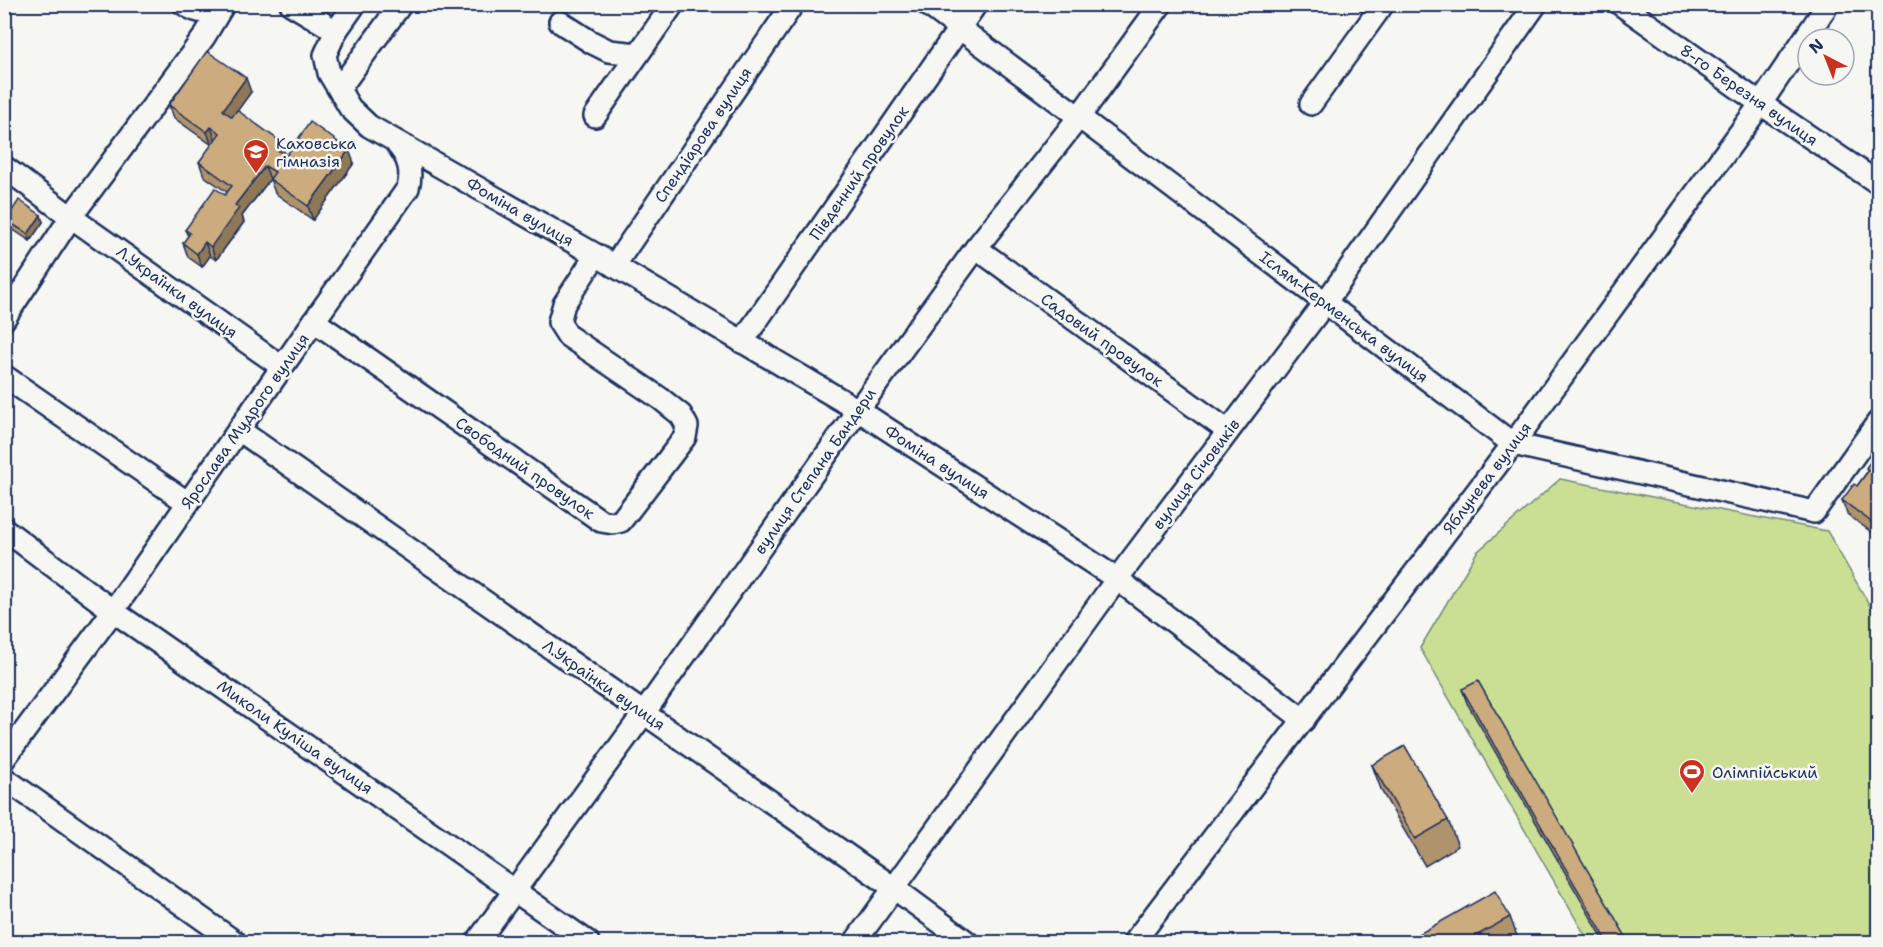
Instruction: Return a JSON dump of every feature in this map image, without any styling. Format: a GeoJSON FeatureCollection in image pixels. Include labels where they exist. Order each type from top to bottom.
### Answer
{"type":"FeatureCollection","features":[{"type":"Feature","properties":{"kind":"street"},"geometry":{"type":"LineString","coordinates":[[184,4],[198,12],[210,12],[223,6]]}},
{"type":"Feature","properties":{"kind":"street"},"geometry":{"type":"LineString","coordinates":[[291,4],[336,31]]}},
{"type":"Feature","properties":{"kind":"street"},"geometry":{"type":"LineString","coordinates":[[355,4],[336,31],[325,55],[329,73],[350,108],[369,126],[396,142]]}},
{"type":"Feature","properties":{"kind":"street"},"geometry":{"type":"LineString","coordinates":[[339,88],[401,4]]}},
{"type":"Feature","properties":{"kind":"street"},"geometry":{"type":"LineString","coordinates":[[595,116],[673,4]]}},
{"type":"Feature","properties":{"kind":"street","name":"Спендіарова вулиця"},"geometry":{"type":"LineString","coordinates":[[605,261],[793,4]]}},
{"type":"Feature","properties":{"kind":"street","name":"Іслям-Керменська вулиця"},"geometry":{"type":"LineString","coordinates":[[927,4],[1513,444],[1814,512],[1878,422]]}},
{"type":"Feature","properties":{"kind":"street","name":"Південний провулок"},"geometry":{"type":"LineString","coordinates":[[742,342],[976,4]]}},
{"type":"Feature","properties":{"kind":"street","name":"вулиця Степана Бандери"},"geometry":{"type":"LineString","coordinates":[[477,942],[644,713],[975,248],[1079,117],[1161,4]]}},
{"type":"Feature","properties":{"kind":"street"},"geometry":{"type":"LineString","coordinates":[[1311,104],[1383,4]]}},
{"type":"Feature","properties":{"kind":"street","name":"вулиця Січовиків"},"geometry":{"type":"LineString","coordinates":[[855,942],[1117,579],[1325,303],[1536,4]]}},
{"type":"Feature","properties":{"kind":"street","name":"8-го Березня вулиця"},"geometry":{"type":"LineString","coordinates":[[1620,4],[1878,183]]}},
{"type":"Feature","properties":{"kind":"street","name":"Яблунева вулиця"},"geometry":{"type":"LineString","coordinates":[[1134,942],[1513,444],[1761,104],[1828,4]]}},
{"type":"Feature","properties":{"kind":"street"},"geometry":{"type":"LineString","coordinates":[[4,319],[71,216],[204,37],[223,6]]}},
{"type":"Feature","properties":{"kind":"street"},"geometry":{"type":"LineString","coordinates":[[560,22],[609,51],[638,54]]}},
{"type":"Feature","properties":{"kind":"street","name":"Фоміна вулиця"},"geometry":{"type":"LineString","coordinates":[[396,142],[605,261],[858,410],[1117,579],[1304,720]]}},
{"type":"Feature","properties":{"kind":"street","name":"Ярослава Мудрого вулиця"},"geometry":{"type":"LineString","coordinates":[[4,759],[113,611],[408,188],[411,179],[410,167],[396,142]]}},
{"type":"Feature","properties":{"kind":"street","name":"Л.Українки вулиця"},"geometry":{"type":"LineString","coordinates":[[4,167],[282,367]]}},
{"type":"Feature","properties":{"kind":"street","name":"Садовий провулок"},"geometry":{"type":"LineString","coordinates":[[975,248],[1228,431]]}},
{"type":"Feature","properties":{"kind":"street","name":"Свободний провулок"},"geometry":{"type":"LineString","coordinates":[[314,321],[601,522],[613,523],[621,521],[632,508],[685,437],[687,426],[681,415],[662,399],[568,336],[559,322],[564,304],[605,261]]}},
{"type":"Feature","properties":{"kind":"street"},"geometry":{"type":"LineString","coordinates":[[4,376],[188,503]]}},
{"type":"Feature","properties":{"kind":"street","name":"Л.Українки вулиця"},"geometry":{"type":"LineString","coordinates":[[238,429],[894,888],[967,942]]}},
{"type":"Feature","properties":{"kind":"street","name":"Миколи Куліша вулиця"},"geometry":{"type":"LineString","coordinates":[[4,529],[113,611],[588,942]]}},
{"type":"Feature","properties":{"kind":"street"},"geometry":{"type":"LineString","coordinates":[[4,778],[235,942]]}},
{"type":"Feature","properties":{"kind":"green space","name":"Олімпійський"},"geometry":{"type":"Polygon","coordinates":[[[1560,479],[1827,531],[1878,620],[1878,942],[1589,942],[1420,648],[1477,552],[1560,479]]]}},
{"type":"Feature","properties":{"kind":"building"},"geometry":{"type":"Polygon","coordinates":[[[207,51],[246,78],[223,110],[232,117],[237,110],[281,142],[276,149],[286,156],[310,122],[349,150],[308,206],[270,179],[275,172],[265,166],[235,205],[239,208],[211,247],[205,242],[197,254],[183,243],[190,233],[185,230],[215,188],[225,195],[232,186],[199,162],[220,133],[211,127],[207,132],[169,105],[207,51]]]}},
{"type":"Feature","properties":{"kind":"building"},"geometry":{"type":"Polygon","coordinates":[[[19,200],[41,215],[28,234],[6,220],[19,200]]]}},
{"type":"Feature","properties":{"kind":"building"},"geometry":{"type":"Polygon","coordinates":[[[1878,451],[1878,527],[1842,500],[1869,470],[1866,468],[1878,451]]]}},
{"type":"Feature","properties":{"kind":"building"},"geometry":{"type":"Polygon","coordinates":[[[1478,681],[1629,942],[1608,942],[1462,689],[1478,681]]]}},
{"type":"Feature","properties":{"kind":"building"},"geometry":{"type":"Polygon","coordinates":[[[1405,746],[1448,820],[1415,839],[1372,765],[1405,746]]]}},
{"type":"Feature","properties":{"kind":"building"},"geometry":{"type":"Polygon","coordinates":[[[1495,891],[1510,917],[1465,942],[1405,942],[1495,891]]]}},
{"type":"Feature","properties":{"kind":"place","name":"Каховська гімназія"},"geometry":{"type":"Point","coordinates":[256,175]}},
{"type":"Feature","properties":{"kind":"place","name":"Олімпійський"},"geometry":{"type":"Point","coordinates":[1692,795]}}]}
